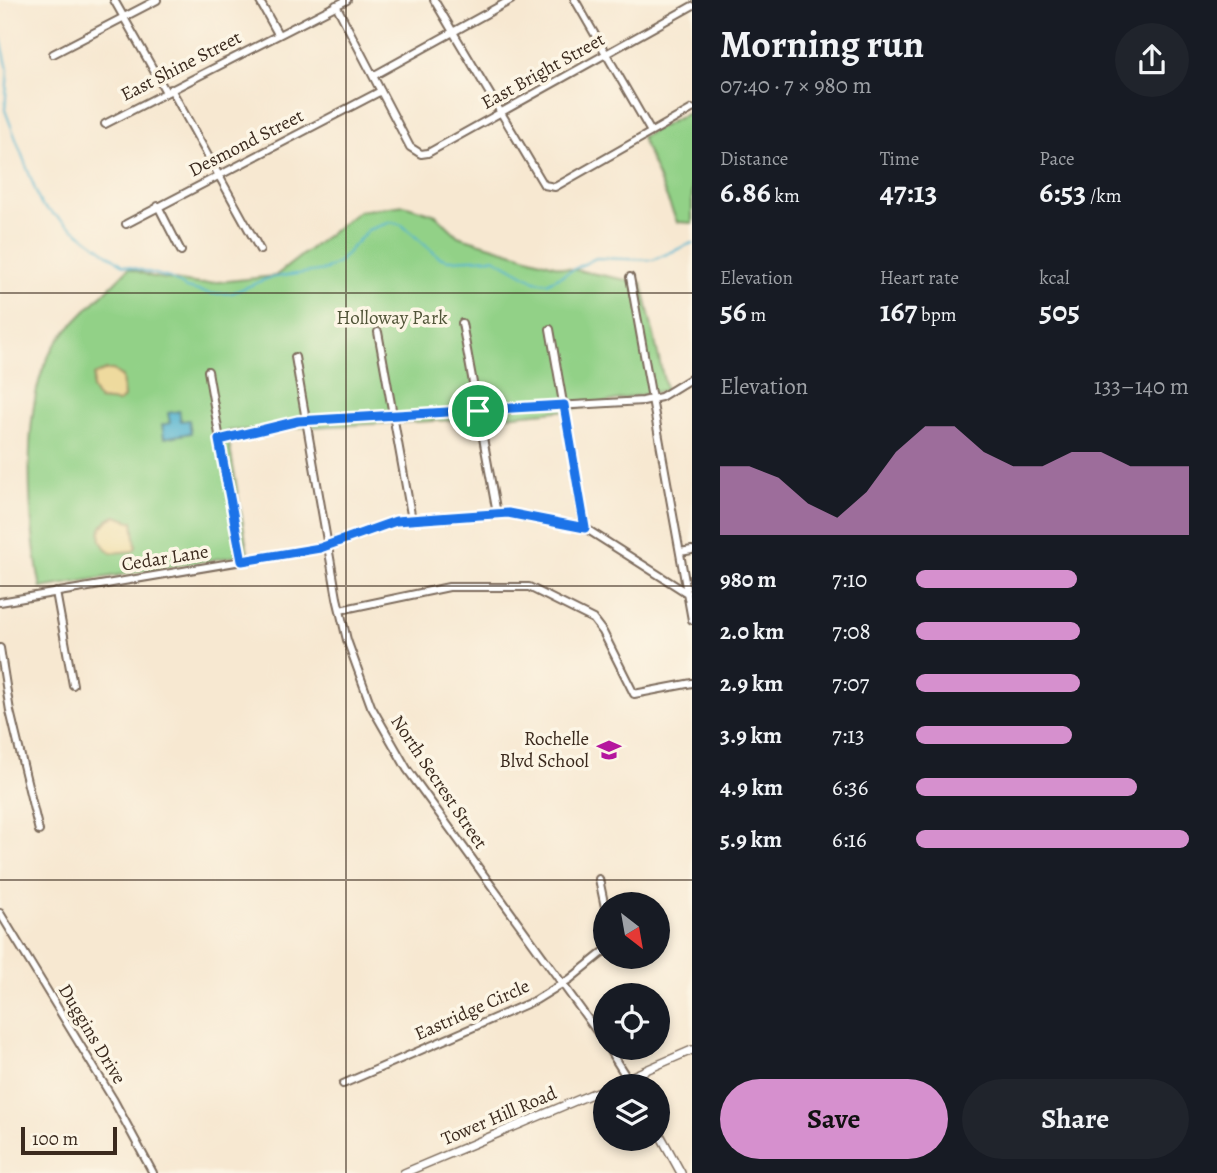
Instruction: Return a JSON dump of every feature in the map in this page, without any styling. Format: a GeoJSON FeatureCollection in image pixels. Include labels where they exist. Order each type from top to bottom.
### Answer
{"type":"FeatureCollection","features":[{"type":"Feature","properties":{"kind":"street"},"geometry":{"type":"LineString","coordinates":[[114,0],[220,175],[260,250]]}},
{"type":"Feature","properties":{"kind":"street"},"geometry":{"type":"LineString","coordinates":[[53,54],[157,0]]}},
{"type":"Feature","properties":{"kind":"street"},"geometry":{"type":"LineString","coordinates":[[259,0],[278,34]]}},
{"type":"Feature","properties":{"kind":"street","name":"East Shine Street"},"geometry":{"type":"LineString","coordinates":[[104,124],[347,0]]}},
{"type":"Feature","properties":{"kind":"street"},"geometry":{"type":"LineString","coordinates":[[434,0],[544,185],[555,187],[692,109]]}},
{"type":"Feature","properties":{"kind":"street"},"geometry":{"type":"LineString","coordinates":[[373,76],[511,0]]}},
{"type":"Feature","properties":{"kind":"street"},"geometry":{"type":"LineString","coordinates":[[575,0],[651,132]]}},
{"type":"Feature","properties":{"kind":"street"},"geometry":{"type":"LineString","coordinates":[[336,5],[381,91]]}},
{"type":"Feature","properties":{"kind":"street","name":"East Bright Street"},"geometry":{"type":"LineString","coordinates":[[381,91],[410,147],[421,154],[428,153],[692,6]]}},
{"type":"Feature","properties":{"kind":"street","name":"Desmond Street"},"geometry":{"type":"LineString","coordinates":[[126,224],[381,91]]}},
{"type":"Feature","properties":{"kind":"street"},"geometry":{"type":"LineString","coordinates":[[158,206],[181,251]]}},
{"type":"Feature","properties":{"kind":"street"},"geometry":{"type":"LineString","coordinates":[[630,277],[692,620]]}},
{"type":"Feature","properties":{"kind":"street"},"geometry":{"type":"LineString","coordinates":[[462,323],[497,514]]}},
{"type":"Feature","properties":{"kind":"street"},"geometry":{"type":"LineString","coordinates":[[550,329],[585,528]]}},
{"type":"Feature","properties":{"kind":"street"},"geometry":{"type":"LineString","coordinates":[[378,332],[412,520]]}},
{"type":"Feature","properties":{"kind":"street","name":"North Secrest Street"},"geometry":{"type":"LineString","coordinates":[[295,357],[340,610],[358,676],[384,730],[430,801],[593,1027]]}},
{"type":"Feature","properties":{"kind":"street"},"geometry":{"type":"LineString","coordinates":[[208,371],[242,561]]}},
{"type":"Feature","properties":{"kind":"street"},"geometry":{"type":"LineString","coordinates":[[219,440],[306,421],[652,399],[692,378]]}},
{"type":"Feature","properties":{"kind":"street","name":"Cedar Lane"},"geometry":{"type":"LineString","coordinates":[[0,602],[328,545],[396,521],[508,513],[585,528],[687,593]]}},
{"type":"Feature","properties":{"kind":"street"},"geometry":{"type":"LineString","coordinates":[[680,552],[692,550]]}},
{"type":"Feature","properties":{"kind":"street"},"geometry":{"type":"LineString","coordinates":[[340,610],[449,587],[528,587],[593,619],[603,632],[634,694],[692,683]]}},
{"type":"Feature","properties":{"kind":"street"},"geometry":{"type":"LineString","coordinates":[[56,592],[73,685]]}},
{"type":"Feature","properties":{"kind":"street"},"geometry":{"type":"LineString","coordinates":[[0,648],[10,711],[38,831]]}},
{"type":"Feature","properties":{"kind":"street"},"geometry":{"type":"LineString","coordinates":[[599,879],[602,892]]}},
{"type":"Feature","properties":{"kind":"street","name":"Duggins Drive"},"geometry":{"type":"LineString","coordinates":[[0,914],[113,1099],[153,1173]]}},
{"type":"Feature","properties":{"kind":"street","name":"Eastridge Circle"},"geometry":{"type":"LineString","coordinates":[[342,1084],[536,1000],[593,960]]}},
{"type":"Feature","properties":{"kind":"street","name":"Tower Hill Road"},"geometry":{"type":"LineString","coordinates":[[636,1074],[692,1050]]}},
{"type":"Feature","properties":{"kind":"street","name":"Tower Hill Road"},"geometry":{"type":"LineString","coordinates":[[404,1173],[593,1093]]}},
{"type":"Feature","properties":{"kind":"street"},"geometry":{"type":"LineString","coordinates":[[669,1151],[681,1173]]}},
{"type":"Feature","properties":{"kind":"green space"},"geometry":{"type":"Polygon","coordinates":[[[692,111],[692,223],[677,222],[641,137],[692,111]]]}},
{"type":"Feature","properties":{"kind":"green space","name":"Holloway Park"},"geometry":{"type":"Polygon","coordinates":[[[404,205],[436,215],[458,236],[561,267],[642,283],[666,390],[567,410],[474,419],[227,431],[248,554],[41,588],[30,496],[32,425],[45,363],[58,341],[75,322],[129,268],[153,277],[200,284],[275,276],[359,211],[404,205]]]}},
{"type":"Feature","properties":{"kind":"sand"},"geometry":{"type":"Polygon","coordinates":[[[113,370],[122,377],[124,398],[119,402],[99,400],[92,389],[94,375],[113,370]]]}},
{"type":"Feature","properties":{"kind":"sand"},"geometry":{"type":"Polygon","coordinates":[[[116,516],[133,522],[136,547],[133,551],[111,553],[102,543],[102,528],[116,516]]]}},
{"type":"Feature","properties":{"kind":"water"},"geometry":{"type":"Polygon","coordinates":[[[179,411],[181,421],[189,420],[191,433],[164,438],[162,425],[170,423],[168,413],[179,411]]]}},
{"type":"Feature","properties":{"kind":"waterway"},"geometry":{"type":"LineString","coordinates":[[0,34],[8,70],[5,110],[41,205],[123,265],[170,278],[186,288],[212,294],[232,293],[269,278],[325,270],[338,263],[368,230],[391,222],[402,225],[439,257],[448,260],[494,258],[535,281],[547,283],[596,258],[653,260],[692,243]]}},
{"type":"Feature","properties":{"kind":"place","name":"Rochelle Blvd School"},"geometry":{"type":"Point","coordinates":[609,750]}},
{"type":"Feature","properties":{"kind":"route"},"geometry":{"type":"LineString","coordinates":[[564,405],[585,528],[508,513],[396,521],[320,548],[242,561],[219,440],[298,421],[478,411],[564,405]]}}]}
